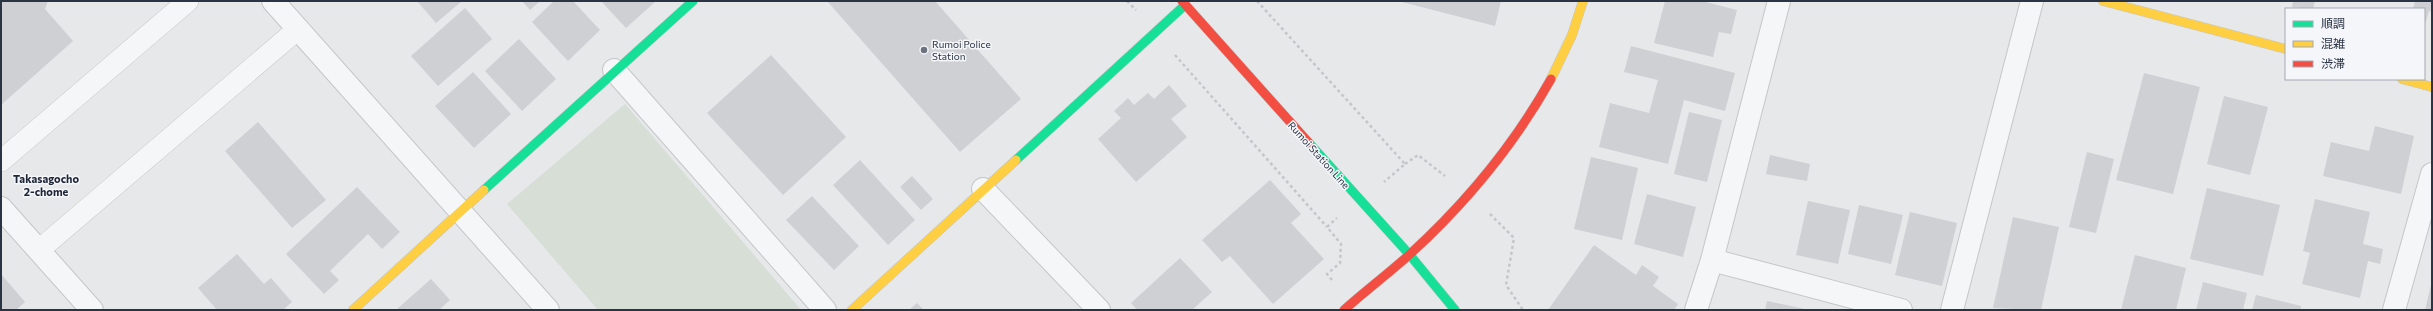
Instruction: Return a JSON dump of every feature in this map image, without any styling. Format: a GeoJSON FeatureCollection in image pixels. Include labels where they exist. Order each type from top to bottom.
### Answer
{"type":"FeatureCollection","features":[{"type":"Feature","properties":{"kind":"street"},"geometry":{"type":"LineString","coordinates":[[273,1],[548,310]]}},
{"type":"Feature","properties":{"kind":"street"},"geometry":{"type":"LineString","coordinates":[[353,310],[462,212],[614,70],[693,1]]}},
{"type":"Feature","properties":{"kind":"street"},"geometry":{"type":"LineString","coordinates":[[1344,310],[1409,254],[1469,194],[1545,94],[1579,19],[1583,1]]}},
{"type":"Feature","properties":{"kind":"street"},"geometry":{"type":"LineString","coordinates":[[1696,310],[1712,260],[1779,1]]}},
{"type":"Feature","properties":{"kind":"street"},"geometry":{"type":"LineString","coordinates":[[1952,310],[2032,1]]}},
{"type":"Feature","properties":{"kind":"street"},"geometry":{"type":"LineString","coordinates":[[2103,1],[2285,49]]}},
{"type":"Feature","properties":{"kind":"street"},"geometry":{"type":"LineString","coordinates":[[852,310],[1183,3]]}},
{"type":"Feature","properties":{"kind":"street","name":"Rumoi Station Line"},"geometry":{"type":"LineString","coordinates":[[1183,3],[1409,254],[1455,310]]}},
{"type":"Feature","properties":{"kind":"street"},"geometry":{"type":"LineString","coordinates":[[614,70],[825,310]]}},
{"type":"Feature","properties":{"kind":"street"},"geometry":{"type":"LineString","coordinates":[[2406,80],[2432,87]]}},
{"type":"Feature","properties":{"kind":"street"},"geometry":{"type":"LineString","coordinates":[[2394,310],[2432,174]]}},
{"type":"Feature","properties":{"kind":"street"},"geometry":{"type":"LineString","coordinates":[[983,189],[1099,310]]}},
{"type":"Feature","properties":{"kind":"street"},"geometry":{"type":"LineString","coordinates":[[1,208],[92,310]]}},
{"type":"Feature","properties":{"kind":"street"},"geometry":{"type":"LineString","coordinates":[[1712,260],[1902,310]]}},
{"type":"Feature","properties":{"kind":"lane"},"geometry":{"type":"LineString","coordinates":[[1,161],[188,1]]}},
{"type":"Feature","properties":{"kind":"lane"},"geometry":{"type":"LineString","coordinates":[[39,250],[298,29]]}},
{"type":"Feature","properties":{"kind":"path"},"geometry":{"type":"LineString","coordinates":[[1127,1],[1138,13]]}},
{"type":"Feature","properties":{"kind":"path"},"geometry":{"type":"LineString","coordinates":[[1257,1],[1405,164],[1327,227]]}},
{"type":"Feature","properties":{"kind":"path"},"geometry":{"type":"LineString","coordinates":[[1169,48],[1341,244],[1340,263],[1327,274],[1352,303]]}},
{"type":"Feature","properties":{"kind":"shaded area"},"geometry":{"type":"Polygon","coordinates":[[[625,104],[801,310],[598,310],[507,204],[625,104]]]}},
{"type":"Feature","properties":{"kind":"building"},"geometry":{"type":"Polygon","coordinates":[[[1,1],[48,1],[45,9],[73,41],[1,105],[1,1]]]}},
{"type":"Feature","properties":{"kind":"building"},"geometry":{"type":"Polygon","coordinates":[[[417,1],[462,1],[436,23],[417,1]]]}},
{"type":"Feature","properties":{"kind":"building"},"geometry":{"type":"Polygon","coordinates":[[[522,1],[540,1],[530,10],[522,1]]]}},
{"type":"Feature","properties":{"kind":"building"},"geometry":{"type":"Polygon","coordinates":[[[554,1],[573,1],[600,30],[568,61],[532,22],[554,1]]]}},
{"type":"Feature","properties":{"kind":"building"},"geometry":{"type":"Polygon","coordinates":[[[601,1],[654,1],[655,2],[626,28],[601,1]]]}},
{"type":"Feature","properties":{"kind":"building","name":"Rumoi Police Station"},"geometry":{"type":"Polygon","coordinates":[[[827,1],[935,1],[1021,99],[960,152],[827,1]]]}},
{"type":"Feature","properties":{"kind":"building"},"geometry":{"type":"Polygon","coordinates":[[[1398,1],[1501,1],[1495,26],[1398,1]]]}},
{"type":"Feature","properties":{"kind":"building"},"geometry":{"type":"Polygon","coordinates":[[[1665,1],[1702,1],[1737,10],[1731,34],[1719,32],[1713,57],[1654,43],[1665,1]]]}},
{"type":"Feature","properties":{"kind":"building"},"geometry":{"type":"Polygon","coordinates":[[[2293,1],[2315,1],[2313,8],[2292,7],[2293,1]]]}},
{"type":"Feature","properties":{"kind":"building"},"geometry":{"type":"Polygon","coordinates":[[[2415,1],[2432,1],[2432,12],[2429,11],[2425,25],[2425,8],[2413,8],[2415,1]]]}},
{"type":"Feature","properties":{"kind":"building"},"geometry":{"type":"Polygon","coordinates":[[[465,8],[492,39],[438,86],[411,56],[465,8]]]}},
{"type":"Feature","properties":{"kind":"building"},"geometry":{"type":"Polygon","coordinates":[[[519,39],[556,79],[522,111],[485,71],[519,39]]]}},
{"type":"Feature","properties":{"kind":"building"},"geometry":{"type":"Polygon","coordinates":[[[1631,46],[1735,73],[1725,111],[1684,100],[1668,164],[1599,147],[1610,103],[1649,113],[1658,80],[1624,72],[1631,46]]]}},
{"type":"Feature","properties":{"kind":"building"},"geometry":{"type":"Polygon","coordinates":[[[771,55],[846,137],[783,195],[707,113],[771,55]]]}},
{"type":"Feature","properties":{"kind":"building"},"geometry":{"type":"Polygon","coordinates":[[[473,72],[511,114],[474,148],[435,106],[473,72]]]}},
{"type":"Feature","properties":{"kind":"building"},"geometry":{"type":"Polygon","coordinates":[[[2144,73],[2200,87],[2173,194],[2116,180],[2144,73]]]}},
{"type":"Feature","properties":{"kind":"building"},"geometry":{"type":"Polygon","coordinates":[[[1169,85],[1187,106],[1171,119],[1187,137],[1136,182],[1098,139],[1121,118],[1114,111],[1128,98],[1134,105],[1148,93],[1154,99],[1169,85]]]}},
{"type":"Feature","properties":{"kind":"building"},"geometry":{"type":"Polygon","coordinates":[[[2224,96],[2268,107],[2250,175],[2207,164],[2224,96]]]}},
{"type":"Feature","properties":{"kind":"building"},"geometry":{"type":"Polygon","coordinates":[[[1689,112],[1722,120],[1707,182],[1674,174],[1689,112]]]}},
{"type":"Feature","properties":{"kind":"building"},"geometry":{"type":"Polygon","coordinates":[[[258,122],[326,200],[292,228],[225,151],[258,122]]]}},
{"type":"Feature","properties":{"kind":"building"},"geometry":{"type":"Polygon","coordinates":[[[2375,126],[2414,136],[2401,194],[2323,176],[2331,142],[2369,151],[2375,126]]]}},
{"type":"Feature","properties":{"kind":"building"},"geometry":{"type":"Polygon","coordinates":[[[2087,152],[2114,159],[2096,233],[2069,227],[2087,152]]]}},
{"type":"Feature","properties":{"kind":"building"},"geometry":{"type":"Polygon","coordinates":[[[1770,155],[1810,164],[1807,181],[1766,174],[1770,155]]]}},
{"type":"Feature","properties":{"kind":"building"},"geometry":{"type":"Polygon","coordinates":[[[1591,157],[1638,168],[1622,240],[1574,229],[1591,157]]]}},
{"type":"Feature","properties":{"kind":"building"},"geometry":{"type":"Polygon","coordinates":[[[860,160],[915,220],[888,245],[833,185],[860,160]]]}},
{"type":"Feature","properties":{"kind":"building"},"geometry":{"type":"Polygon","coordinates":[[[912,176],[933,199],[921,210],[900,187],[912,176]]]}},
{"type":"Feature","properties":{"kind":"building"},"geometry":{"type":"Polygon","coordinates":[[[1270,180],[1301,214],[1291,223],[1324,259],[1273,304],[1230,256],[1222,262],[1202,240],[1270,180]]]}},
{"type":"Feature","properties":{"kind":"building"},"geometry":{"type":"Polygon","coordinates":[[[357,187],[400,232],[382,249],[368,234],[330,271],[339,280],[324,294],[286,254],[357,187]]]}},
{"type":"Feature","properties":{"kind":"building"},"geometry":{"type":"Polygon","coordinates":[[[2207,188],[2280,205],[2263,276],[2190,259],[2207,188]]]}},
{"type":"Feature","properties":{"kind":"building"},"geometry":{"type":"Polygon","coordinates":[[[1647,194],[1696,207],[1683,257],[1634,244],[1647,194]]]}},
{"type":"Feature","properties":{"kind":"building"},"geometry":{"type":"Polygon","coordinates":[[[812,196],[859,246],[834,270],[786,220],[812,196]]]}},
{"type":"Feature","properties":{"kind":"building"},"geometry":{"type":"Polygon","coordinates":[[[2315,199],[2370,212],[2363,244],[2383,249],[2380,264],[2368,261],[2360,298],[2302,284],[2310,253],[2303,251],[2315,199]]]}},
{"type":"Feature","properties":{"kind":"building"},"geometry":{"type":"Polygon","coordinates":[[[1808,201],[1850,210],[1838,264],[1796,255],[1808,201]]]}},
{"type":"Feature","properties":{"kind":"building"},"geometry":{"type":"Polygon","coordinates":[[[1859,205],[1903,215],[1891,264],[1848,254],[1859,205]]]}},
{"type":"Feature","properties":{"kind":"building"},"geometry":{"type":"Polygon","coordinates":[[[1910,212],[1957,223],[1942,286],[1895,275],[1910,212]]]}},
{"type":"Feature","properties":{"kind":"building"},"geometry":{"type":"Polygon","coordinates":[[[2013,217],[2059,227],[2041,310],[1993,308],[2013,217]]]}},
{"type":"Feature","properties":{"kind":"building"},"geometry":{"type":"Polygon","coordinates":[[[1594,245],[1636,275],[1642,265],[1659,277],[1653,286],[1678,304],[1674,310],[1548,310],[1594,245]]]}},
{"type":"Feature","properties":{"kind":"building"},"geometry":{"type":"Polygon","coordinates":[[[237,254],[264,284],[271,278],[292,302],[283,310],[217,310],[198,288],[237,254]]]}},
{"type":"Feature","properties":{"kind":"building"},"geometry":{"type":"Polygon","coordinates":[[[2135,255],[2186,268],[2176,310],[2121,310],[2135,255]]]}},
{"type":"Feature","properties":{"kind":"building"},"geometry":{"type":"Polygon","coordinates":[[[1180,258],[1212,292],[1192,310],[1137,310],[1131,303],[1180,258]]]}},
{"type":"Feature","properties":{"kind":"building"},"geometry":{"type":"Polygon","coordinates":[[[1,274],[25,302],[16,310],[1,310],[1,274]]]}},
{"type":"Feature","properties":{"kind":"building"},"geometry":{"type":"Polygon","coordinates":[[[431,279],[450,300],[439,310],[396,310],[431,279]]]}},
{"type":"Feature","properties":{"kind":"building"},"geometry":{"type":"Polygon","coordinates":[[[2203,282],[2247,293],[2243,310],[2196,310],[2203,282]]]}},
{"type":"Feature","properties":{"kind":"building"},"geometry":{"type":"Polygon","coordinates":[[[2431,285],[2432,310],[2425,310],[2431,285]]]}},
{"type":"Feature","properties":{"kind":"building"},"geometry":{"type":"Polygon","coordinates":[[[2256,295],[2301,306],[2301,310],[2252,310],[2256,295]]]}},
{"type":"Feature","properties":{"kind":"building"},"geometry":{"type":"Polygon","coordinates":[[[1767,301],[1805,309],[1805,310],[1765,310],[1767,301]]]}},
{"type":"Feature","properties":{"kind":"building"},"geometry":{"type":"Polygon","coordinates":[[[917,303],[924,310],[909,310],[917,303]]]}},
{"type":"Feature","properties":{"kind":"traffic: fast"},"geometry":{"type":"LineString","coordinates":[[484,190],[693,1]]}},
{"type":"Feature","properties":{"kind":"traffic: fast"},"geometry":{"type":"LineString","coordinates":[[1016,160],[1185,5]]}},
{"type":"Feature","properties":{"kind":"traffic: fast"},"geometry":{"type":"LineString","coordinates":[[1309,143],[1409,254],[1455,310]]}},
{"type":"Feature","properties":{"kind":"traffic: slow"},"geometry":{"type":"LineString","coordinates":[[1551,79],[1572,35],[1583,1]]}},
{"type":"Feature","properties":{"kind":"traffic: slow"},"geometry":{"type":"LineString","coordinates":[[2103,1],[2285,49]]}},
{"type":"Feature","properties":{"kind":"traffic: slow"},"geometry":{"type":"LineString","coordinates":[[2406,80],[2432,87]]}},
{"type":"Feature","properties":{"kind":"traffic: slow"},"geometry":{"type":"LineString","coordinates":[[852,310],[1016,160]]}},
{"type":"Feature","properties":{"kind":"traffic: slow"},"geometry":{"type":"LineString","coordinates":[[353,310],[484,190]]}},
{"type":"Feature","properties":{"kind":"traffic: jam"},"geometry":{"type":"LineString","coordinates":[[1182,1],[1309,143]]}},
{"type":"Feature","properties":{"kind":"traffic: jam"},"geometry":{"type":"LineString","coordinates":[[1344,310],[1430,236],[1469,194],[1505,150],[1537,103],[1551,79]]}},
{"type":"Feature","properties":{"kind":"place","name":"Rumoi Police Station"},"geometry":{"type":"Point","coordinates":[924,50]}},
{"type":"Feature","properties":{"kind":"district","name":"Takasagocho 2-chome"},"geometry":{"type":"Point","coordinates":[46,184]}}]}
